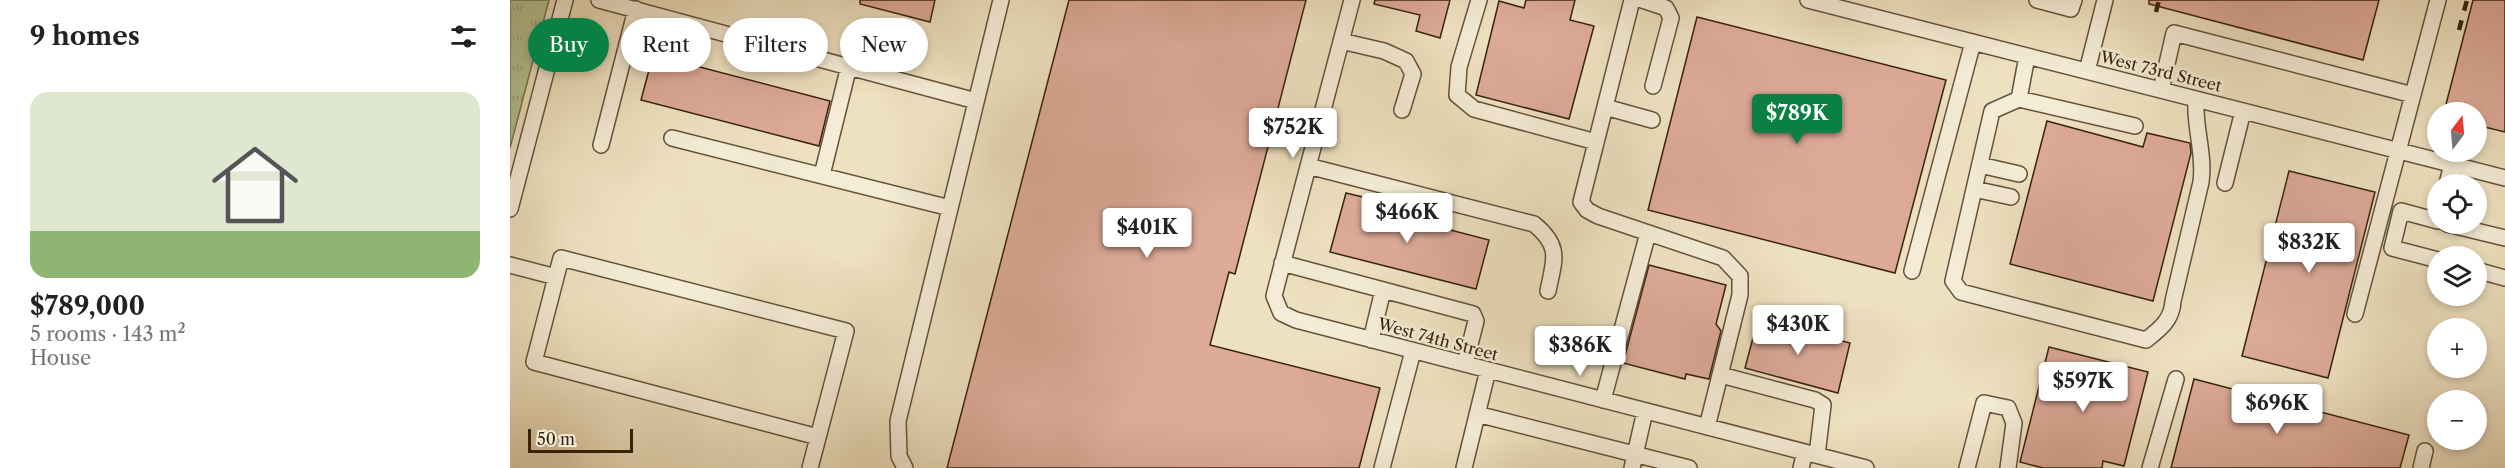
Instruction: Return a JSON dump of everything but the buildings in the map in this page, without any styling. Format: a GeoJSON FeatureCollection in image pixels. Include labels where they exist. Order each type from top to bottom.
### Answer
{"type":"FeatureCollection","features":[{"type":"Feature","properties":{"kind":"street"},"geometry":{"type":"LineString","coordinates":[[510,209],[564,0]]}},
{"type":"Feature","properties":{"kind":"street"},"geometry":{"type":"LineString","coordinates":[[599,0],[840,64]]}},
{"type":"Feature","properties":{"kind":"street"},"geometry":{"type":"LineString","coordinates":[[905,468],[899,456],[898,422],[1001,0]]}},
{"type":"Feature","properties":{"kind":"street"},"geometry":{"type":"LineString","coordinates":[[1352,0],[1282,263],[1473,314],[1476,321],[1465,364]]}},
{"type":"Feature","properties":{"kind":"street"},"geometry":{"type":"LineString","coordinates":[[1479,0],[1459,67],[1457,95],[1474,109],[1596,142]]}},
{"type":"Feature","properties":{"kind":"street"},"geometry":{"type":"LineString","coordinates":[[1632,0],[1581,201],[1587,210],[1598,216],[1723,258],[1740,276],[1740,295],[1707,427]]}},
{"type":"Feature","properties":{"kind":"street"},"geometry":{"type":"LineString","coordinates":[[1642,0],[1666,9],[1671,18],[1653,86]]}},
{"type":"Feature","properties":{"kind":"street","name":"West 73rd Street"},"geometry":{"type":"LineString","coordinates":[[1808,0],[2505,178]]}},
{"type":"Feature","properties":{"kind":"street"},"geometry":{"type":"LineString","coordinates":[[2037,0],[2071,9],[2074,0]]}},
{"type":"Feature","properties":{"kind":"street"},"geometry":{"type":"LineString","coordinates":[[2087,71],[2105,0]]}},
{"type":"Feature","properties":{"kind":"street"},"geometry":{"type":"LineString","coordinates":[[2355,314],[2438,0]]}},
{"type":"Feature","properties":{"kind":"street"},"geometry":{"type":"LineString","coordinates":[[601,145],[636,9]]}},
{"type":"Feature","properties":{"kind":"street"},"geometry":{"type":"LineString","coordinates":[[2161,90],[2174,33],[2414,95]]}},
{"type":"Feature","properties":{"kind":"street"},"geometry":{"type":"LineString","coordinates":[[1341,41],[1384,51],[1406,61],[1413,74],[1402,110]]}},
{"type":"Feature","properties":{"kind":"street"},"geometry":{"type":"LineString","coordinates":[[1912,271],[1973,42]]}},
{"type":"Feature","properties":{"kind":"street"},"geometry":{"type":"LineString","coordinates":[[2019,99],[2027,56]]}},
{"type":"Feature","properties":{"kind":"street"},"geometry":{"type":"LineString","coordinates":[[822,176],[848,72]]}},
{"type":"Feature","properties":{"kind":"street"},"geometry":{"type":"LineString","coordinates":[[871,72],[976,101]]}},
{"type":"Feature","properties":{"kind":"street"},"geometry":{"type":"LineString","coordinates":[[2135,126],[2019,99],[1992,111],[1953,281],[1961,291],[2145,340],[2162,327],[2172,314],[2173,301],[2201,182],[2203,168],[2195,120],[2196,99]]}},
{"type":"Feature","properties":{"kind":"street"},"geometry":{"type":"LineString","coordinates":[[1605,107],[1652,120]]}},
{"type":"Feature","properties":{"kind":"street"},"geometry":{"type":"LineString","coordinates":[[2225,183],[2242,111]]}},
{"type":"Feature","properties":{"kind":"street"},"geometry":{"type":"LineString","coordinates":[[672,138],[950,208]]}},
{"type":"Feature","properties":{"kind":"street"},"geometry":{"type":"LineString","coordinates":[[2450,174],[2452,164]]}},
{"type":"Feature","properties":{"kind":"street"},"geometry":{"type":"LineString","coordinates":[[1980,165],[2019,174]]}},
{"type":"Feature","properties":{"kind":"street"},"geometry":{"type":"LineString","coordinates":[[1308,166],[1534,224],[1552,243],[1555,253],[1548,291]]}},
{"type":"Feature","properties":{"kind":"street"},"geometry":{"type":"LineString","coordinates":[[1974,189],[2011,197]]}},
{"type":"Feature","properties":{"kind":"street"},"geometry":{"type":"LineString","coordinates":[[2427,218],[2401,211],[2392,248],[2427,257]]}},
{"type":"Feature","properties":{"kind":"street"},"geometry":{"type":"LineString","coordinates":[[1603,400],[1648,233]]}},
{"type":"Feature","properties":{"kind":"street"},"geometry":{"type":"LineString","coordinates":[[2487,234],[2505,238]]}},
{"type":"Feature","properties":{"kind":"street"},"geometry":{"type":"LineString","coordinates":[[810,468],[846,331],[561,258],[534,362],[818,437]]}},
{"type":"Feature","properties":{"kind":"street","name":"West 74th Street"},"geometry":{"type":"LineString","coordinates":[[1282,263],[1274,296],[1281,313],[1296,320],[1866,468]]}},
{"type":"Feature","properties":{"kind":"street"},"geometry":{"type":"LineString","coordinates":[[510,265],[556,277]]}},
{"type":"Feature","properties":{"kind":"street"},"geometry":{"type":"LineString","coordinates":[[2487,273],[2505,278]]}},
{"type":"Feature","properties":{"kind":"street"},"geometry":{"type":"LineString","coordinates":[[1371,340],[1383,290]]}},
{"type":"Feature","properties":{"kind":"street"},"geometry":{"type":"LineString","coordinates":[[1382,468],[1413,351]]}},
{"type":"Feature","properties":{"kind":"street"},"geometry":{"type":"LineString","coordinates":[[1464,468],[1488,370]]}},
{"type":"Feature","properties":{"kind":"street"},"geometry":{"type":"LineString","coordinates":[[1721,375],[1815,400],[1823,405],[1811,454],[1801,468]]}},
{"type":"Feature","properties":{"kind":"street"},"geometry":{"type":"LineString","coordinates":[[2150,468],[2176,380]]}},
{"type":"Feature","properties":{"kind":"street"},"geometry":{"type":"LineString","coordinates":[[1967,468],[1984,403],[2008,408],[2014,423],[2008,468]]}},
{"type":"Feature","properties":{"kind":"street"},"geometry":{"type":"LineString","coordinates":[[1634,461],[1645,411]]}},
{"type":"Feature","properties":{"kind":"street"},"geometry":{"type":"LineString","coordinates":[[1477,414],[1634,461],[1689,468]]}},
{"type":"Feature","properties":{"kind":"street"},"geometry":{"type":"LineString","coordinates":[[2421,468],[2425,452]]}},
{"type":"Feature","properties":{"kind":"green space"},"geometry":{"type":"Polygon","coordinates":[[[510,0],[549,0],[544,18],[528,18],[528,72],[530,72],[510,148],[510,0]]]}},
{"type":"Feature","properties":{"kind":"railway"},"geometry":{"type":"LineString","coordinates":[[2156,12],[2159,0]]}},
{"type":"Feature","properties":{"kind":"railway"},"geometry":{"type":"LineString","coordinates":[[2459,30],[2467,0]]}}]}
